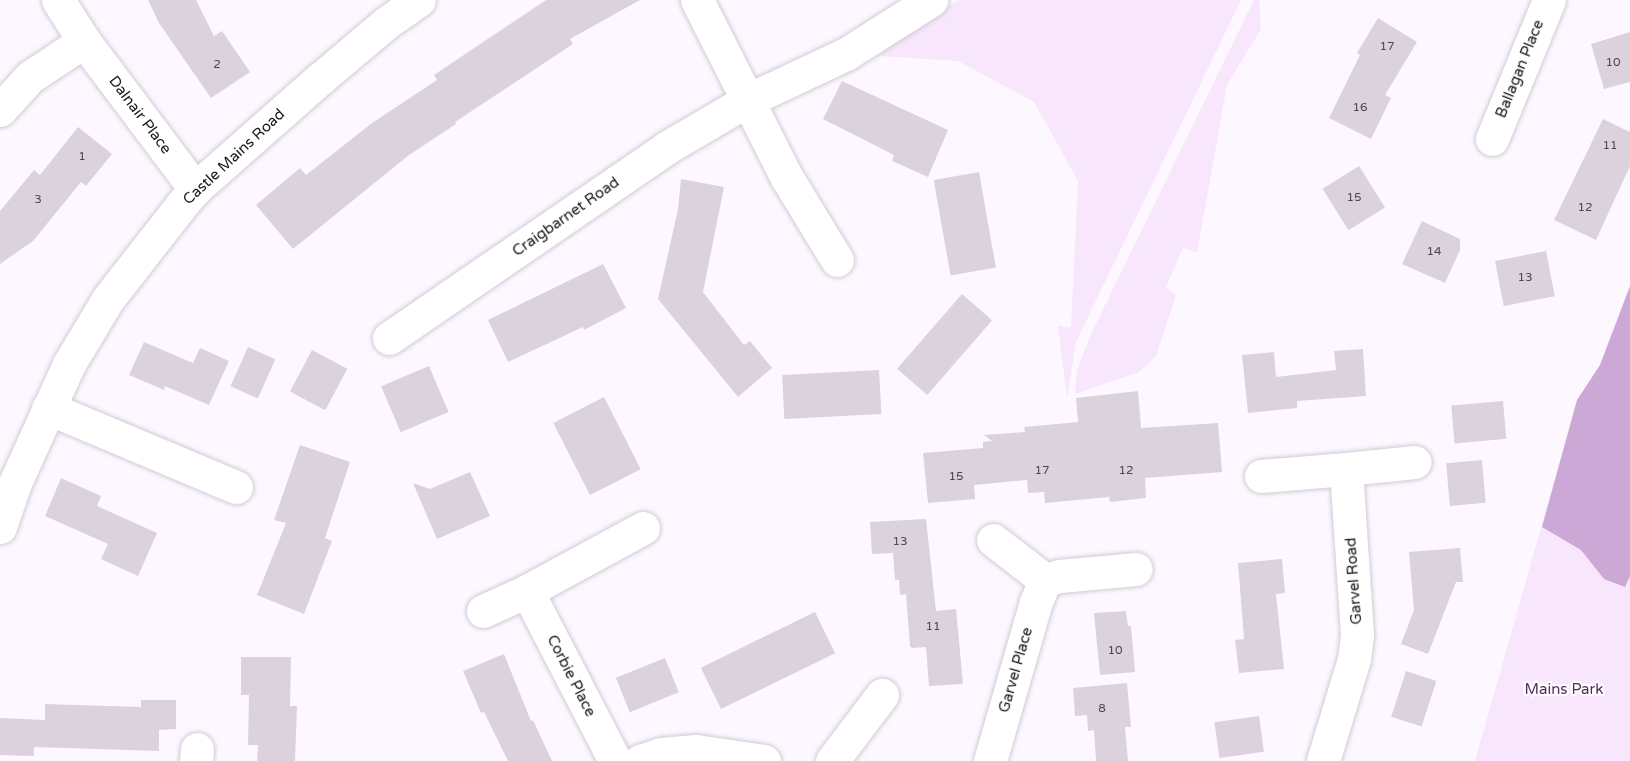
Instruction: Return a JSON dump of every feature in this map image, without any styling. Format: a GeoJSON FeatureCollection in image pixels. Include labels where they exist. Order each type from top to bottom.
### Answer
{"type":"FeatureCollection","features":[{"type":"Feature","properties":{"kind":"street","name":"Dalnair Place"},"geometry":{"type":"LineString","coordinates":[[58,0],[84,41],[195,189]]}},
{"type":"Feature","properties":{"kind":"street","name":"Castle Mains Road"},"geometry":{"type":"LineString","coordinates":[[0,527],[15,483],[69,364],[108,299],[195,189],[386,23],[419,0]]}},
{"type":"Feature","properties":{"kind":"street"},"geometry":{"type":"LineString","coordinates":[[697,0],[746,101],[787,178],[837,260]]}},
{"type":"Feature","properties":{"kind":"street","name":"Craigbarnet Road"},"geometry":{"type":"LineString","coordinates":[[389,338],[666,148],[746,101],[846,54],[931,0]]}},
{"type":"Feature","properties":{"kind":"street","name":"Ballagan Place"},"geometry":{"type":"LineString","coordinates":[[1492,139],[1549,0]]}},
{"type":"Feature","properties":{"kind":"street"},"geometry":{"type":"LineString","coordinates":[[0,110],[30,77],[84,41]]}},
{"type":"Feature","properties":{"kind":"street"},"geometry":{"type":"LineString","coordinates":[[48,408],[236,487]]}},
{"type":"Feature","properties":{"kind":"street"},"geometry":{"type":"LineString","coordinates":[[1261,476],[1415,462]]}},
{"type":"Feature","properties":{"kind":"street","name":"Garvel Road"},"geometry":{"type":"LineString","coordinates":[[1323,761],[1354,658],[1357,635],[1346,469]]}},
{"type":"Feature","properties":{"kind":"street"},"geometry":{"type":"LineString","coordinates":[[483,611],[527,591],[643,528]]}},
{"type":"Feature","properties":{"kind":"street"},"geometry":{"type":"LineString","coordinates":[[993,540],[1045,580],[1059,576],[1136,569]]}},
{"type":"Feature","properties":{"kind":"street","name":"Garvel Place"},"geometry":{"type":"LineString","coordinates":[[990,761],[1036,602],[1045,580]]}},
{"type":"Feature","properties":{"kind":"street","name":"Corbie Place"},"geometry":{"type":"LineString","coordinates":[[527,591],[615,761]]}},
{"type":"Feature","properties":{"kind":"street"},"geometry":{"type":"LineString","coordinates":[[832,761],[882,695]]}},
{"type":"Feature","properties":{"kind":"street"},"geometry":{"type":"LineString","coordinates":[[640,761],[661,754],[696,751],[764,761]]}},
{"type":"Feature","properties":{"kind":"green space"},"geometry":{"type":"Polygon","coordinates":[[[959,0],[1241,0],[1076,342],[1067,398],[1058,326],[1071,328],[1078,181],[1034,102],[958,61],[881,56],[882,44],[959,0]]]}},
{"type":"Feature","properties":{"kind":"green space"},"geometry":{"type":"Polygon","coordinates":[[[1254,0],[1259,0],[1261,29],[1227,85],[1197,253],[1183,248],[1166,287],[1176,295],[1156,356],[1139,372],[1075,394],[1077,370],[1090,336],[1254,0]]]}},
{"type":"Feature","properties":{"kind":"green space","name":"Mains Park"},"geometry":{"type":"Polygon","coordinates":[[[1630,286],[1630,761],[1475,761],[1577,400],[1600,365],[1630,286]]]}},
{"type":"Feature","properties":{"kind":"shaded area"},"geometry":{"type":"Polygon","coordinates":[[[1630,286],[1630,576],[1625,587],[1604,579],[1581,550],[1542,527],[1577,400],[1600,365],[1630,286]]]}},
{"type":"Feature","properties":{"kind":"building"},"geometry":{"type":"Polygon","coordinates":[[[148,0],[196,0],[214,36],[222,31],[250,72],[211,98],[159,23],[148,0]]]}},
{"type":"Feature","properties":{"kind":"building"},"geometry":{"type":"Polygon","coordinates":[[[546,0],[640,0],[570,39],[573,44],[409,155],[293,249],[256,205],[300,168],[306,175],[372,123],[437,80],[434,75],[546,0]]]}},
{"type":"Feature","properties":{"kind":"building"},"geometry":{"type":"Polygon","coordinates":[[[1378,18],[1417,42],[1385,95],[1391,98],[1371,139],[1329,118],[1360,55],[1357,53],[1378,18]]]}},
{"type":"Feature","properties":{"kind":"building"},"geometry":{"type":"Polygon","coordinates":[[[1630,32],[1630,82],[1604,89],[1591,44],[1630,32]]]}},
{"type":"Feature","properties":{"kind":"building"},"geometry":{"type":"Polygon","coordinates":[[[842,81],[948,130],[928,177],[892,161],[894,155],[823,119],[842,81]]]}},
{"type":"Feature","properties":{"kind":"building"},"geometry":{"type":"Polygon","coordinates":[[[1603,119],[1630,132],[1630,166],[1596,240],[1554,220],[1603,119]]]}},
{"type":"Feature","properties":{"kind":"building"},"geometry":{"type":"Polygon","coordinates":[[[78,127],[112,154],[86,186],[81,182],[33,241],[0,264],[0,211],[34,170],[40,175],[78,127]]]}},
{"type":"Feature","properties":{"kind":"building"},"geometry":{"type":"Polygon","coordinates":[[[1359,166],[1385,208],[1348,230],[1323,189],[1359,166]]]}},
{"type":"Feature","properties":{"kind":"building"},"geometry":{"type":"Polygon","coordinates":[[[979,172],[996,268],[951,276],[934,180],[979,172]]]}},
{"type":"Feature","properties":{"kind":"building"},"geometry":{"type":"Polygon","coordinates":[[[681,179],[724,187],[703,292],[744,345],[750,341],[772,368],[738,397],[658,299],[678,209],[681,179]]]}},
{"type":"Feature","properties":{"kind":"building"},"geometry":{"type":"Polygon","coordinates":[[[1422,221],[1460,239],[1460,250],[1445,283],[1402,264],[1422,221]]]}},
{"type":"Feature","properties":{"kind":"building"},"geometry":{"type":"Polygon","coordinates":[[[1546,251],[1555,296],[1504,306],[1495,261],[1546,251]]]}},
{"type":"Feature","properties":{"kind":"building"},"geometry":{"type":"Polygon","coordinates":[[[603,264],[626,308],[584,330],[583,327],[508,362],[488,320],[603,264]]]}},
{"type":"Feature","properties":{"kind":"building"},"geometry":{"type":"Polygon","coordinates":[[[962,294],[992,320],[927,395],[897,369],[962,294]]]}},
{"type":"Feature","properties":{"kind":"building"},"geometry":{"type":"Polygon","coordinates":[[[144,342],[193,363],[200,348],[229,361],[209,405],[165,386],[164,390],[129,375],[144,342]]]}},
{"type":"Feature","properties":{"kind":"building"},"geometry":{"type":"Polygon","coordinates":[[[248,347],[275,359],[258,398],[231,386],[248,347]]]}},
{"type":"Feature","properties":{"kind":"building"},"geometry":{"type":"Polygon","coordinates":[[[1363,349],[1366,396],[1297,401],[1297,408],[1248,413],[1242,355],[1274,352],[1276,377],[1336,370],[1334,351],[1363,349]]]}},
{"type":"Feature","properties":{"kind":"building"},"geometry":{"type":"Polygon","coordinates":[[[312,350],[347,369],[325,410],[290,391],[312,350]]]}},
{"type":"Feature","properties":{"kind":"building"},"geometry":{"type":"Polygon","coordinates":[[[429,366],[449,412],[401,432],[381,386],[429,366]]]}},
{"type":"Feature","properties":{"kind":"building"},"geometry":{"type":"Polygon","coordinates":[[[879,370],[881,414],[784,419],[782,375],[879,370]]]}},
{"type":"Feature","properties":{"kind":"building"},"geometry":{"type":"Polygon","coordinates":[[[1138,391],[1141,428],[1218,423],[1222,472],[1145,478],[1146,498],[1110,502],[1109,497],[1045,503],[1044,492],[1028,493],[1027,480],[974,485],[975,499],[928,503],[923,453],[983,448],[983,442],[992,441],[984,435],[1025,432],[1024,427],[1078,422],[1076,398],[1138,391]]]}},
{"type":"Feature","properties":{"kind":"building"},"geometry":{"type":"Polygon","coordinates":[[[604,397],[641,469],[590,495],[553,423],[604,397]]]}},
{"type":"Feature","properties":{"kind":"building"},"geometry":{"type":"Polygon","coordinates":[[[1503,401],[1506,439],[1455,443],[1451,406],[1503,401]]]}},
{"type":"Feature","properties":{"kind":"building"},"geometry":{"type":"Polygon","coordinates":[[[300,445],[350,462],[325,538],[332,541],[304,614],[257,595],[286,523],[274,520],[300,445]]]}},
{"type":"Feature","properties":{"kind":"building"},"geometry":{"type":"Polygon","coordinates":[[[1482,460],[1486,503],[1450,506],[1446,463],[1482,460]]]}},
{"type":"Feature","properties":{"kind":"building"},"geometry":{"type":"Polygon","coordinates":[[[470,472],[490,516],[437,539],[413,483],[430,489],[470,472]]]}},
{"type":"Feature","properties":{"kind":"building"},"geometry":{"type":"Polygon","coordinates":[[[61,478],[101,496],[97,506],[157,533],[138,576],[101,559],[108,544],[45,516],[61,478]]]}},
{"type":"Feature","properties":{"kind":"building"},"geometry":{"type":"Polygon","coordinates":[[[926,519],[936,611],[956,609],[963,684],[929,686],[926,647],[912,648],[910,646],[906,594],[900,595],[899,580],[895,580],[893,553],[872,554],[870,522],[926,519]]]}},
{"type":"Feature","properties":{"kind":"building"},"geometry":{"type":"Polygon","coordinates":[[[1460,548],[1463,582],[1456,582],[1428,654],[1401,644],[1414,610],[1409,552],[1460,548]]]}},
{"type":"Feature","properties":{"kind":"building"},"geometry":{"type":"Polygon","coordinates":[[[1282,559],[1285,593],[1276,594],[1284,669],[1239,673],[1235,640],[1244,639],[1238,563],[1282,559]]]}},
{"type":"Feature","properties":{"kind":"building"},"geometry":{"type":"Polygon","coordinates":[[[1126,611],[1128,626],[1131,626],[1135,672],[1100,675],[1094,613],[1126,611]]]}},
{"type":"Feature","properties":{"kind":"building"},"geometry":{"type":"Polygon","coordinates":[[[815,612],[835,653],[721,709],[701,668],[815,612]]]}},
{"type":"Feature","properties":{"kind":"building"},"geometry":{"type":"Polygon","coordinates":[[[504,654],[531,721],[533,720],[552,761],[508,761],[484,712],[481,713],[463,671],[504,654]]]}},
{"type":"Feature","properties":{"kind":"building"},"geometry":{"type":"Polygon","coordinates":[[[241,657],[291,657],[290,706],[297,706],[295,761],[257,761],[258,745],[248,745],[249,695],[241,695],[241,657]]]}},
{"type":"Feature","properties":{"kind":"building"},"geometry":{"type":"Polygon","coordinates":[[[665,658],[679,692],[630,712],[616,678],[665,658]]]}},
{"type":"Feature","properties":{"kind":"building"},"geometry":{"type":"Polygon","coordinates":[[[1406,671],[1436,681],[1422,727],[1391,717],[1406,671]]]}},
{"type":"Feature","properties":{"kind":"building"},"geometry":{"type":"Polygon","coordinates":[[[1127,683],[1131,727],[1125,727],[1128,761],[1096,761],[1094,730],[1088,731],[1087,715],[1075,716],[1073,688],[1127,683]]]}},
{"type":"Feature","properties":{"kind":"building"},"geometry":{"type":"Polygon","coordinates":[[[141,700],[176,700],[176,729],[159,730],[159,751],[34,747],[34,756],[0,755],[0,718],[45,720],[45,704],[141,707],[141,700]]]}},
{"type":"Feature","properties":{"kind":"building"},"geometry":{"type":"Polygon","coordinates":[[[1259,716],[1264,752],[1219,758],[1214,722],[1259,716]]]}}]}
